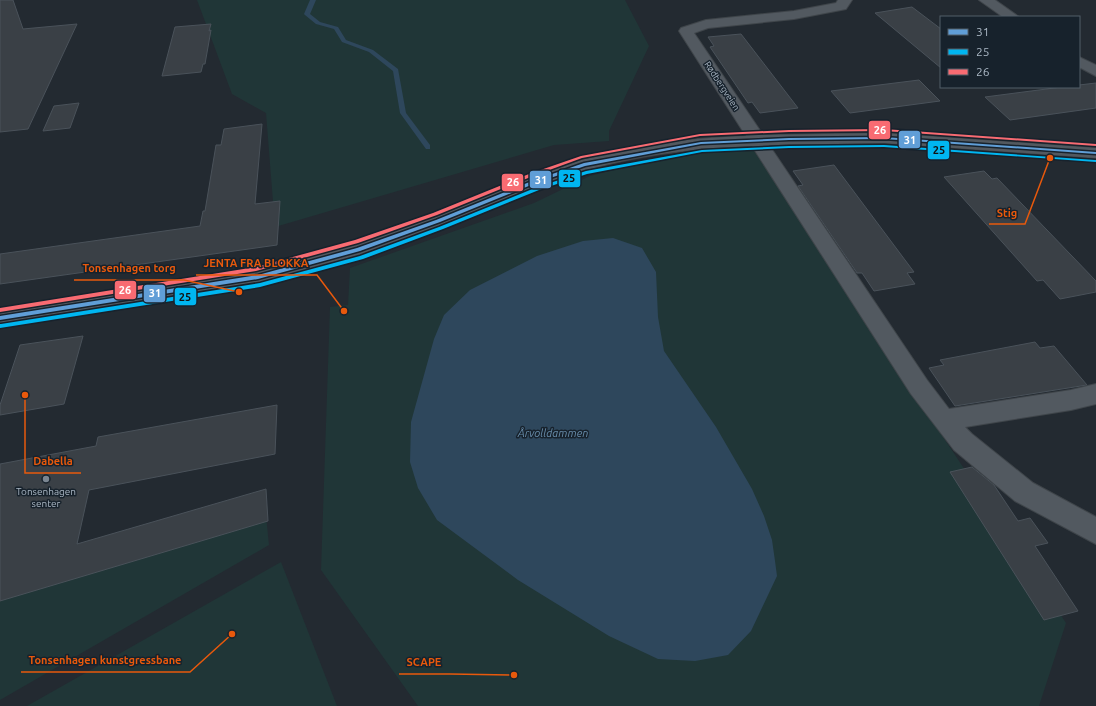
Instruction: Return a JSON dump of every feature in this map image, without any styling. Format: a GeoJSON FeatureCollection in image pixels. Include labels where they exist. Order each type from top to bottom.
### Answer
{"type":"FeatureCollection","features":[{"type":"Feature","properties":{"kind":"street","name":"Rødbergveien"},"geometry":{"type":"LineString","coordinates":[[845,0],[841,6],[794,15],[738,22],[706,24],[686,31],[919,387],[944,420],[964,442],[1024,492],[1096,532]]}},
{"type":"Feature","properties":{"kind":"street"},"geometry":{"type":"LineString","coordinates":[[986,0],[1010,16]]}},
{"type":"Feature","properties":{"kind":"street"},"geometry":{"type":"LineString","coordinates":[[1080,62],[1096,72]]}},
{"type":"Feature","properties":{"kind":"street"},"geometry":{"type":"LineString","coordinates":[[0,318],[258,276],[358,250],[438,221],[534,182],[584,165],[630,154],[701,142],[896,139],[1096,153]]}},
{"type":"Feature","properties":{"kind":"street"},"geometry":{"type":"LineString","coordinates":[[944,420],[1071,400],[1096,394]]}},
{"type":"Feature","properties":{"kind":"green space"},"geometry":{"type":"Polygon","coordinates":[[[197,0],[625,0],[649,46],[609,131],[609,141],[554,145],[275,227],[266,113],[232,94],[197,0]]]}},
{"type":"Feature","properties":{"kind":"green space"},"geometry":{"type":"Polygon","coordinates":[[[751,146],[1066,623],[1039,706],[418,706],[321,570],[330,307],[348,305],[350,268],[534,203],[590,176],[664,157],[751,146]]]}},
{"type":"Feature","properties":{"kind":"green space"},"geometry":{"type":"Polygon","coordinates":[[[266,516],[269,545],[0,700],[0,592],[266,516]]]}},
{"type":"Feature","properties":{"kind":"green space"},"geometry":{"type":"Polygon","coordinates":[[[281,562],[337,706],[27,706],[281,562]]]}},
{"type":"Feature","properties":{"kind":"water","name":"Årvolldammen"},"geometry":{"type":"Polygon","coordinates":[[[613,238],[642,248],[656,272],[658,317],[664,351],[716,427],[752,489],[764,516],[772,540],[777,576],[751,631],[728,655],[695,661],[658,659],[609,636],[518,580],[437,520],[418,488],[410,462],[411,422],[434,339],[444,315],[470,290],[537,256],[583,241],[613,238]]]}},
{"type":"Feature","properties":{"kind":"building"},"geometry":{"type":"Polygon","coordinates":[[[0,0],[13,0],[23,29],[77,24],[28,129],[0,132],[0,0]]]}},
{"type":"Feature","properties":{"kind":"building"},"geometry":{"type":"Polygon","coordinates":[[[912,7],[940,28],[940,67],[875,13],[912,7]]]}},
{"type":"Feature","properties":{"kind":"building"},"geometry":{"type":"Polygon","coordinates":[[[211,24],[205,64],[203,64],[201,72],[162,76],[175,27],[211,24]]]}},
{"type":"Feature","properties":{"kind":"building"},"geometry":{"type":"Polygon","coordinates":[[[741,34],[798,108],[760,113],[752,102],[748,103],[710,47],[714,46],[708,37],[741,34]]]}},
{"type":"Feature","properties":{"kind":"building"},"geometry":{"type":"Polygon","coordinates":[[[919,80],[940,101],[850,113],[831,91],[919,80]]]}},
{"type":"Feature","properties":{"kind":"building"},"geometry":{"type":"Polygon","coordinates":[[[1096,83],[1096,108],[1010,120],[985,97],[1054,88],[1080,88],[1080,85],[1096,83]]]}},
{"type":"Feature","properties":{"kind":"building"},"geometry":{"type":"Polygon","coordinates":[[[79,103],[70,128],[43,131],[54,106],[79,103]]]}},
{"type":"Feature","properties":{"kind":"building"},"geometry":{"type":"Polygon","coordinates":[[[262,124],[255,204],[280,201],[277,245],[0,284],[0,254],[200,226],[203,211],[205,211],[216,145],[221,145],[224,129],[262,124]]]}},
{"type":"Feature","properties":{"kind":"building"},"geometry":{"type":"Polygon","coordinates":[[[834,165],[914,272],[907,273],[915,284],[874,291],[862,273],[857,273],[798,186],[803,185],[793,171],[834,165]]]}},
{"type":"Feature","properties":{"kind":"building"},"geometry":{"type":"Polygon","coordinates":[[[984,171],[992,179],[997,178],[1096,281],[1096,292],[1060,299],[1043,280],[1037,281],[944,177],[984,171]]]}},
{"type":"Feature","properties":{"kind":"building"},"geometry":{"type":"Polygon","coordinates":[[[83,336],[64,404],[0,415],[0,405],[20,345],[83,336]]]}},
{"type":"Feature","properties":{"kind":"building"},"geometry":{"type":"Polygon","coordinates":[[[1035,342],[1040,348],[1054,346],[1087,385],[955,406],[929,368],[944,365],[940,360],[1035,342]]]}},
{"type":"Feature","properties":{"kind":"building"},"geometry":{"type":"Polygon","coordinates":[[[277,405],[275,454],[89,490],[77,544],[266,489],[268,521],[0,601],[0,464],[96,446],[98,437],[277,405]]]}},
{"type":"Feature","properties":{"kind":"building"},"geometry":{"type":"Polygon","coordinates":[[[972,467],[994,485],[1018,521],[1030,518],[1048,543],[1035,546],[1078,611],[1044,620],[950,472],[972,467]]]}},
{"type":"Feature","properties":{"kind":"waterway"},"geometry":{"type":"LineString","coordinates":[[313,0],[307,14],[318,23],[336,28],[344,41],[371,51],[396,70],[403,113],[428,147]]}},
{"type":"Feature","properties":{"kind":"transit line","name":"26"},"geometry":{"type":"LineString","coordinates":[[0,310],[256,269],[356,242],[435,214],[531,175],[581,157],[700,135],[789,131],[884,130],[1096,145]]}},
{"type":"Feature","properties":{"kind":"transit line","name":"31"},"geometry":{"type":"LineString","coordinates":[[0,318],[258,277],[358,250],[438,221],[534,182],[584,165],[701,143],[789,139],[884,138],[1096,153]]}},
{"type":"Feature","properties":{"kind":"transit line","name":"25"},"geometry":{"type":"LineString","coordinates":[[1,326],[260,285],[361,258],[441,228],[537,189],[586,173],[702,151],[789,147],[884,146],[1095,161]]}},
{"type":"Feature","properties":{"kind":"place","name":"Stig"},"geometry":{"type":"Point","coordinates":[1050,158]}},
{"type":"Feature","properties":{"kind":"place","name":"Tonsenhagen torg"},"geometry":{"type":"Point","coordinates":[239,292]}},
{"type":"Feature","properties":{"kind":"place","name":"JENTA FRA BLOKKA"},"geometry":{"type":"Point","coordinates":[344,311]}},
{"type":"Feature","properties":{"kind":"place","name":"Dabella"},"geometry":{"type":"Point","coordinates":[25,395]}},
{"type":"Feature","properties":{"kind":"place","name":"Tonsenhagen senter"},"geometry":{"type":"Point","coordinates":[46,479]}},
{"type":"Feature","properties":{"kind":"place","name":"Tonsenhagen kunstgressbane"},"geometry":{"type":"Point","coordinates":[232,634]}},
{"type":"Feature","properties":{"kind":"place","name":"SCAPE"},"geometry":{"type":"Point","coordinates":[514,675]}}]}
